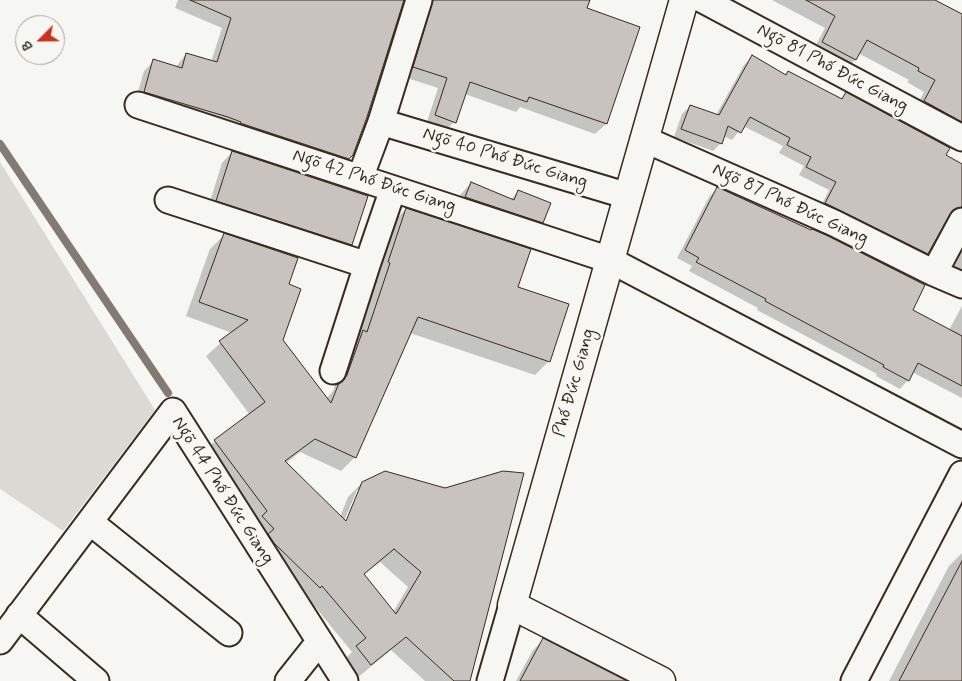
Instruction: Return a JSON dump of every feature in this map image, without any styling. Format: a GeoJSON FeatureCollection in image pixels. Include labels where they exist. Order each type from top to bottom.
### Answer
{"type":"FeatureCollection","features":[{"type":"Feature","properties":{"kind":"street"},"geometry":{"type":"LineString","coordinates":[[360,178],[381,122],[419,0]]}},
{"type":"Feature","properties":{"kind":"street","name":"Ngõ 81 Phố Đức Giang"},"geometry":{"type":"LineString","coordinates":[[683,1],[962,138]]}},
{"type":"Feature","properties":{"kind":"street","name":"Phố Đức Giang"},"geometry":{"type":"LineString","coordinates":[[512,605],[683,1]]}},
{"type":"Feature","properties":{"kind":"street","name":"Ngõ 42 Phố Đức Giang"},"geometry":{"type":"LineString","coordinates":[[138,105],[610,260],[962,445]]}},
{"type":"Feature","properties":{"kind":"street","name":"Ngõ 40 Phố Đức Giang"},"geometry":{"type":"LineString","coordinates":[[381,122],[628,196]]}},
{"type":"Feature","properties":{"kind":"street","name":"Ngõ 87 Phố Đức Giang"},"geometry":{"type":"LineString","coordinates":[[644,139],[834,223],[962,285]]}},
{"type":"Feature","properties":{"kind":"street"},"geometry":{"type":"LineString","coordinates":[[333,371],[393,188]]}},
{"type":"Feature","properties":{"kind":"street"},"geometry":{"type":"LineString","coordinates":[[168,200],[367,265]]}},
{"type":"Feature","properties":{"kind":"street"},"geometry":{"type":"LineString","coordinates":[[934,273],[962,221]]}},
{"type":"Feature","properties":{"kind":"street","name":"Ngõ 44 Phố Đức Giang"},"geometry":{"type":"LineString","coordinates":[[0,641],[173,411],[344,681]]}},
{"type":"Feature","properties":{"kind":"street"},"geometry":{"type":"LineString","coordinates":[[854,681],[962,474]]}},
{"type":"Feature","properties":{"kind":"street"},"geometry":{"type":"LineString","coordinates":[[90,522],[229,633]]}},
{"type":"Feature","properties":{"kind":"street"},"geometry":{"type":"LineString","coordinates":[[490,681],[512,605],[661,681]]}},
{"type":"Feature","properties":{"kind":"street"},"geometry":{"type":"LineString","coordinates":[[20,615],[96,681]]}},
{"type":"Feature","properties":{"kind":"street"},"geometry":{"type":"LineString","coordinates":[[288,681],[319,642]]}},
{"type":"Feature","properties":{"kind":"shaded area"},"geometry":{"type":"Polygon","coordinates":[[[0,162],[155,410],[63,531],[0,489],[0,162]]]}},
{"type":"Feature","properties":{"kind":"building"},"geometry":{"type":"Polygon","coordinates":[[[190,0],[404,0],[353,155],[349,159],[240,123],[228,117],[144,92],[153,59],[182,68],[186,53],[217,62],[231,18],[190,0]]]}},
{"type":"Feature","properties":{"kind":"building"},"geometry":{"type":"Polygon","coordinates":[[[433,0],[590,0],[587,8],[640,27],[607,124],[529,97],[527,102],[470,82],[456,123],[435,115],[447,78],[413,67],[433,0]]]}},
{"type":"Feature","properties":{"kind":"building"},"geometry":{"type":"Polygon","coordinates":[[[806,0],[935,0],[962,14],[962,122],[924,101],[935,80],[918,71],[919,68],[867,40],[856,60],[822,42],[835,16],[806,0]]]}},
{"type":"Feature","properties":{"kind":"building"},"geometry":{"type":"Polygon","coordinates":[[[752,55],[786,75],[788,71],[842,99],[846,92],[950,148],[946,155],[962,164],[962,207],[955,209],[950,214],[928,254],[825,203],[836,182],[806,167],[811,157],[787,145],[790,138],[750,117],[741,133],[728,126],[722,144],[681,129],[690,105],[719,115],[752,55]]]}},
{"type":"Feature","properties":{"kind":"building"},"geometry":{"type":"Polygon","coordinates":[[[232,151],[368,196],[352,245],[216,201],[232,151]]]}},
{"type":"Feature","properties":{"kind":"building"},"geometry":{"type":"Polygon","coordinates":[[[471,182],[514,200],[518,190],[551,203],[543,223],[465,197],[471,182]]]}},
{"type":"Feature","properties":{"kind":"building"},"geometry":{"type":"Polygon","coordinates":[[[717,187],[828,236],[925,285],[913,310],[962,336],[962,386],[918,363],[909,381],[883,367],[884,365],[765,301],[766,299],[696,262],[699,258],[685,250],[717,187]]]}},
{"type":"Feature","properties":{"kind":"building"},"geometry":{"type":"Polygon","coordinates":[[[406,208],[531,249],[518,287],[569,304],[550,362],[418,317],[356,458],[315,439],[285,461],[346,521],[362,482],[385,471],[445,488],[503,471],[524,473],[470,681],[454,681],[406,637],[371,665],[356,646],[366,638],[322,586],[320,588],[274,543],[268,534],[274,529],[262,516],[267,511],[214,440],[265,402],[219,341],[248,320],[199,302],[224,233],[298,258],[289,284],[301,289],[283,340],[331,403],[339,383],[347,375],[363,330],[367,332],[390,263],[388,262],[406,208]],[[394,549],[364,574],[396,614],[421,572],[394,549]]]}},
{"type":"Feature","properties":{"kind":"building"},"geometry":{"type":"Polygon","coordinates":[[[962,561],[962,681],[899,681],[962,561]]]}},
{"type":"Feature","properties":{"kind":"building"},"geometry":{"type":"Polygon","coordinates":[[[543,638],[627,681],[520,681],[543,638]]]}},
{"type":"Feature","properties":{"kind":"waterway"},"geometry":{"type":"LineString","coordinates":[[0,144],[168,393]]}}]}
